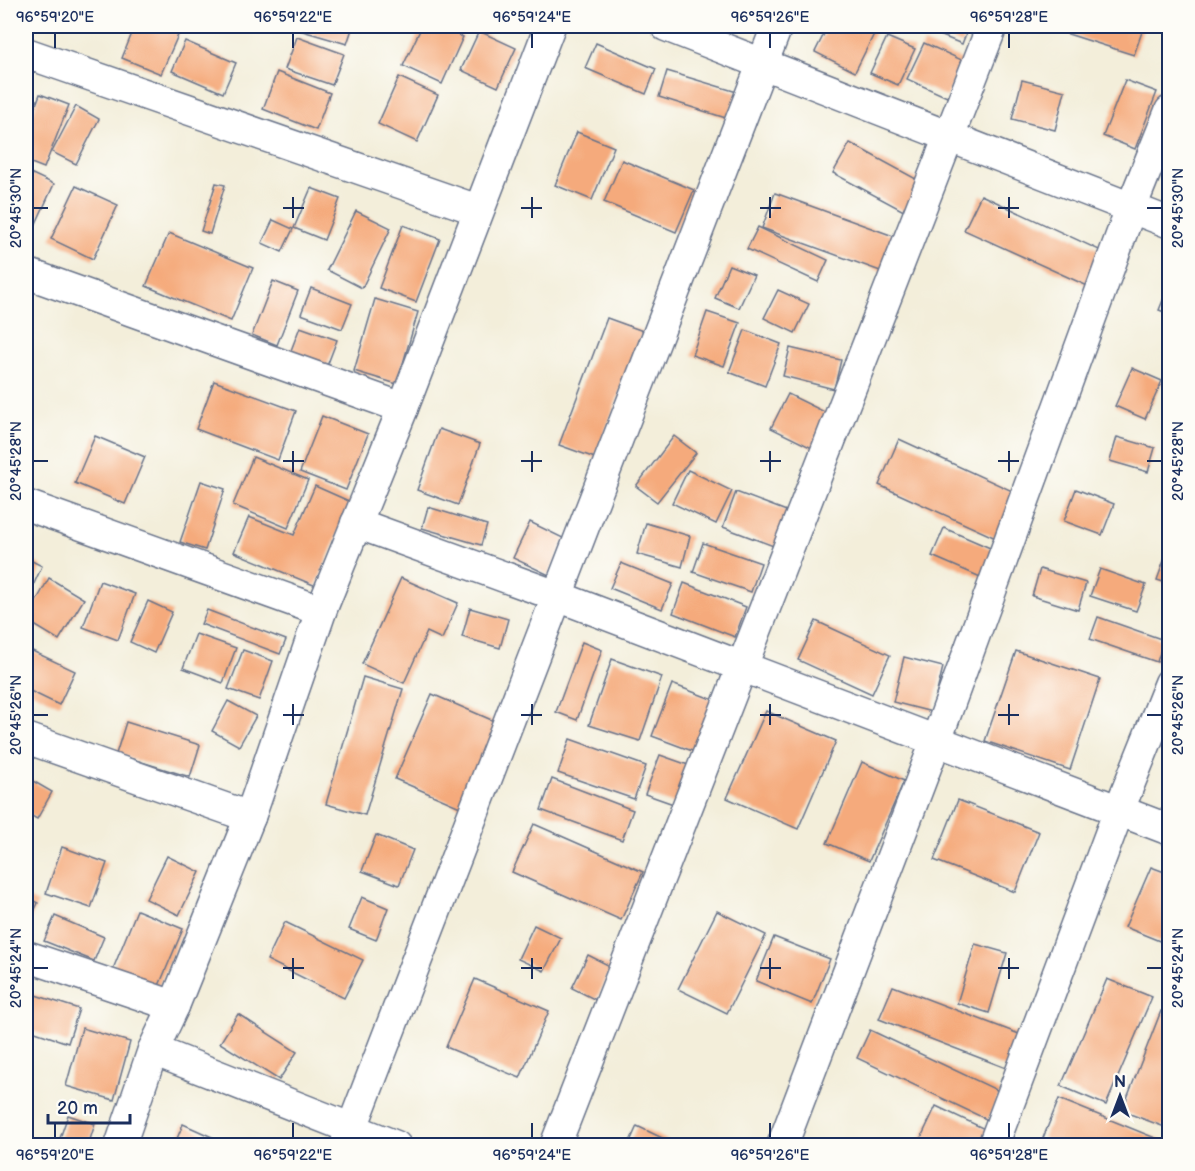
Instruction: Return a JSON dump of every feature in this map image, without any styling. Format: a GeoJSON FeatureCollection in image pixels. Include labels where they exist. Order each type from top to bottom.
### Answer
{"type":"FeatureCollection","features":[{"type":"Feature","properties":{"kind":"street"},"geometry":{"type":"LineString","coordinates":[[120,1146],[153,1050],[174,1006],[250,817],[321,610],[403,408],[550,26]]}},
{"type":"Feature","properties":{"kind":"street"},"geometry":{"type":"LineString","coordinates":[[666,26],[1170,223]]}},
{"type":"Feature","properties":{"kind":"street"},"geometry":{"type":"LineString","coordinates":[[348,1137],[777,26]]}},
{"type":"Feature","properties":{"kind":"street"},"geometry":{"type":"LineString","coordinates":[[555,1146],[992,26]]}},
{"type":"Feature","properties":{"kind":"street"},"geometry":{"type":"LineString","coordinates":[[26,53],[478,210]]}},
{"type":"Feature","properties":{"kind":"street"},"geometry":{"type":"LineString","coordinates":[[782,1146],[936,741],[1131,208],[1170,111]]}},
{"type":"Feature","properties":{"kind":"street"},"geometry":{"type":"LineString","coordinates":[[26,273],[403,408]]}},
{"type":"Feature","properties":{"kind":"street"},"geometry":{"type":"LineString","coordinates":[[26,505],[321,610]]}},
{"type":"Feature","properties":{"kind":"street"},"geometry":{"type":"LineString","coordinates":[[356,523],[557,596],[1170,830]]}},
{"type":"Feature","properties":{"kind":"street"},"geometry":{"type":"LineString","coordinates":[[993,1146],[1119,810],[1170,683]]}},
{"type":"Feature","properties":{"kind":"street"},"geometry":{"type":"LineString","coordinates":[[26,738],[250,817]]}},
{"type":"Feature","properties":{"kind":"street"},"geometry":{"type":"LineString","coordinates":[[26,956],[174,1006]]}},
{"type":"Feature","properties":{"kind":"street"},"geometry":{"type":"LineString","coordinates":[[153,1050],[348,1137],[396,1146]]}},
{"type":"Feature","properties":{"kind":"building"},"geometry":{"type":"Polygon","coordinates":[[[135,26],[182,26],[161,74],[122,58],[135,26]]]}},
{"type":"Feature","properties":{"kind":"building"},"geometry":{"type":"Polygon","coordinates":[[[300,26],[353,26],[347,44],[299,30],[300,26]]]}},
{"type":"Feature","properties":{"kind":"building"},"geometry":{"type":"Polygon","coordinates":[[[422,26],[437,26],[463,37],[442,84],[403,66],[422,26]]]}},
{"type":"Feature","properties":{"kind":"building"},"geometry":{"type":"Polygon","coordinates":[[[828,26],[867,26],[876,30],[855,72],[815,52],[828,26]]]}},
{"type":"Feature","properties":{"kind":"building"},"geometry":{"type":"Polygon","coordinates":[[[928,26],[969,26],[962,44],[927,30],[928,26]]]}},
{"type":"Feature","properties":{"kind":"building"},"geometry":{"type":"Polygon","coordinates":[[[1043,26],[1144,26],[1134,55],[1043,26]]]}},
{"type":"Feature","properties":{"kind":"building"},"geometry":{"type":"Polygon","coordinates":[[[479,31],[516,48],[498,87],[461,70],[479,31]]]}},
{"type":"Feature","properties":{"kind":"building"},"geometry":{"type":"Polygon","coordinates":[[[297,37],[344,54],[332,85],[285,69],[297,37]]]}},
{"type":"Feature","properties":{"kind":"building"},"geometry":{"type":"Polygon","coordinates":[[[887,37],[915,49],[898,85],[870,73],[887,37]]]}},
{"type":"Feature","properties":{"kind":"building"},"geometry":{"type":"Polygon","coordinates":[[[185,41],[236,63],[223,93],[172,71],[185,41]]]}},
{"type":"Feature","properties":{"kind":"building"},"geometry":{"type":"Polygon","coordinates":[[[596,43],[656,69],[646,94],[585,68],[596,43]]]}},
{"type":"Feature","properties":{"kind":"building"},"geometry":{"type":"Polygon","coordinates":[[[924,43],[964,61],[947,97],[907,79],[924,43]]]}},
{"type":"Feature","properties":{"kind":"building"},"geometry":{"type":"Polygon","coordinates":[[[667,71],[737,92],[729,119],[659,97],[667,71]]]}},
{"type":"Feature","properties":{"kind":"building"},"geometry":{"type":"Polygon","coordinates":[[[277,72],[330,93],[316,130],[263,109],[277,72]]]}},
{"type":"Feature","properties":{"kind":"building"},"geometry":{"type":"Polygon","coordinates":[[[399,77],[438,95],[417,142],[378,124],[399,77]]]}},
{"type":"Feature","properties":{"kind":"building"},"geometry":{"type":"Polygon","coordinates":[[[1022,80],[1065,91],[1055,130],[1012,119],[1022,80]]]}},
{"type":"Feature","properties":{"kind":"building"},"geometry":{"type":"Polygon","coordinates":[[[1125,80],[1157,92],[1135,149],[1103,136],[1125,80]]]}},
{"type":"Feature","properties":{"kind":"building"},"geometry":{"type":"Polygon","coordinates":[[[40,94],[69,105],[44,168],[26,161],[26,132],[40,94]]]}},
{"type":"Feature","properties":{"kind":"building"},"geometry":{"type":"Polygon","coordinates":[[[26,96],[36,102],[26,121],[26,96]]]}},
{"type":"Feature","properties":{"kind":"building"},"geometry":{"type":"Polygon","coordinates":[[[76,106],[99,119],[76,164],[52,152],[76,106]]]}},
{"type":"Feature","properties":{"kind":"building"},"geometry":{"type":"Polygon","coordinates":[[[577,132],[614,147],[592,200],[555,185],[577,132]]]}},
{"type":"Feature","properties":{"kind":"building"},"geometry":{"type":"Polygon","coordinates":[[[850,143],[927,185],[911,215],[833,173],[850,143]]]}},
{"type":"Feature","properties":{"kind":"building"},"geometry":{"type":"Polygon","coordinates":[[[622,160],[694,190],[676,232],[604,202],[622,160]]]}},
{"type":"Feature","properties":{"kind":"building"},"geometry":{"type":"Polygon","coordinates":[[[26,171],[54,184],[33,230],[26,227],[26,171]]]}},
{"type":"Feature","properties":{"kind":"building"},"geometry":{"type":"Polygon","coordinates":[[[216,183],[225,185],[210,234],[201,231],[216,183]]]}},
{"type":"Feature","properties":{"kind":"building"},"geometry":{"type":"Polygon","coordinates":[[[76,186],[118,205],[93,259],[51,239],[76,186]]]}},
{"type":"Feature","properties":{"kind":"building"},"geometry":{"type":"Polygon","coordinates":[[[311,188],[340,199],[324,240],[294,228],[311,188]]]}},
{"type":"Feature","properties":{"kind":"building"},"geometry":{"type":"Polygon","coordinates":[[[775,193],[896,237],[883,272],[762,228],[775,193]]]}},
{"type":"Feature","properties":{"kind":"building"},"geometry":{"type":"Polygon","coordinates":[[[981,195],[1108,254],[1092,288],[964,230],[981,195]]]}},
{"type":"Feature","properties":{"kind":"building"},"geometry":{"type":"Polygon","coordinates":[[[356,211],[391,228],[362,288],[327,270],[356,211]]]}},
{"type":"Feature","properties":{"kind":"building"},"geometry":{"type":"Polygon","coordinates":[[[273,220],[293,229],[282,252],[262,243],[273,220]]]}},
{"type":"Feature","properties":{"kind":"building"},"geometry":{"type":"Polygon","coordinates":[[[403,225],[440,239],[416,302],[379,288],[403,225]]]}},
{"type":"Feature","properties":{"kind":"building"},"geometry":{"type":"Polygon","coordinates":[[[758,227],[828,260],[818,282],[747,249],[758,227]]]}},
{"type":"Feature","properties":{"kind":"building"},"geometry":{"type":"Polygon","coordinates":[[[169,233],[253,268],[231,321],[146,286],[169,233]]]}},
{"type":"Feature","properties":{"kind":"building"},"geometry":{"type":"Polygon","coordinates":[[[729,265],[754,275],[739,308],[715,298],[729,265]]]}},
{"type":"Feature","properties":{"kind":"building"},"geometry":{"type":"Polygon","coordinates":[[[273,281],[298,291],[277,345],[252,335],[273,281]]]}},
{"type":"Feature","properties":{"kind":"building"},"geometry":{"type":"Polygon","coordinates":[[[1170,283],[1170,314],[1159,310],[1170,283]]]}},
{"type":"Feature","properties":{"kind":"building"},"geometry":{"type":"Polygon","coordinates":[[[311,288],[352,304],[342,329],[301,314],[311,288]]]}},
{"type":"Feature","properties":{"kind":"building"},"geometry":{"type":"Polygon","coordinates":[[[778,290],[809,304],[795,333],[764,318],[778,290]]]}},
{"type":"Feature","properties":{"kind":"building"},"geometry":{"type":"Polygon","coordinates":[[[375,299],[418,312],[397,384],[354,371],[375,299]]]}},
{"type":"Feature","properties":{"kind":"building"},"geometry":{"type":"Polygon","coordinates":[[[707,312],[740,323],[724,366],[692,355],[707,312]]]}},
{"type":"Feature","properties":{"kind":"building"},"geometry":{"type":"Polygon","coordinates":[[[607,318],[643,331],[595,458],[559,445],[607,318]]]}},
{"type":"Feature","properties":{"kind":"building"},"geometry":{"type":"Polygon","coordinates":[[[300,327],[337,340],[327,366],[290,353],[300,327]]]}},
{"type":"Feature","properties":{"kind":"building"},"geometry":{"type":"Polygon","coordinates":[[[745,330],[781,344],[765,386],[729,372],[745,330]]]}},
{"type":"Feature","properties":{"kind":"building"},"geometry":{"type":"Polygon","coordinates":[[[790,348],[841,360],[834,389],[783,376],[790,348]]]}},
{"type":"Feature","properties":{"kind":"building"},"geometry":{"type":"Polygon","coordinates":[[[1132,368],[1162,381],[1145,419],[1115,406],[1132,368]]]}},
{"type":"Feature","properties":{"kind":"building"},"geometry":{"type":"Polygon","coordinates":[[[214,381],[296,411],[278,460],[196,429],[214,381]]]}},
{"type":"Feature","properties":{"kind":"building"},"geometry":{"type":"Polygon","coordinates":[[[788,394],[835,417],[818,451],[771,428],[788,394]]]}},
{"type":"Feature","properties":{"kind":"building"},"geometry":{"type":"Polygon","coordinates":[[[322,416],[368,434],[346,490],[300,472],[322,416]]]}},
{"type":"Feature","properties":{"kind":"building"},"geometry":{"type":"Polygon","coordinates":[[[439,429],[480,444],[458,505],[417,490],[439,429]]]}},
{"type":"Feature","properties":{"kind":"building"},"geometry":{"type":"Polygon","coordinates":[[[95,436],[145,457],[125,504],[75,483],[95,436]]]}},
{"type":"Feature","properties":{"kind":"building"},"geometry":{"type":"Polygon","coordinates":[[[674,436],[696,453],[657,502],[636,486],[674,436]]]}},
{"type":"Feature","properties":{"kind":"building"},"geometry":{"type":"Polygon","coordinates":[[[1117,437],[1155,448],[1148,472],[1110,461],[1117,437]]]}},
{"type":"Feature","properties":{"kind":"building"},"geometry":{"type":"Polygon","coordinates":[[[899,439],[1021,495],[1000,540],[879,485],[899,439]]]}},
{"type":"Feature","properties":{"kind":"building"},"geometry":{"type":"Polygon","coordinates":[[[253,457],[308,480],[288,528],[233,505],[253,457]]]}},
{"type":"Feature","properties":{"kind":"building"},"geometry":{"type":"Polygon","coordinates":[[[688,470],[732,491],[716,524],[672,503],[688,470]]]}},
{"type":"Feature","properties":{"kind":"building"},"geometry":{"type":"Polygon","coordinates":[[[201,481],[225,489],[205,550],[180,542],[201,481]]]}},
{"type":"Feature","properties":{"kind":"building"},"geometry":{"type":"Polygon","coordinates":[[[315,486],[351,502],[316,586],[234,552],[249,517],[294,535],[315,486]]]}},
{"type":"Feature","properties":{"kind":"building"},"geometry":{"type":"Polygon","coordinates":[[[1076,489],[1114,504],[1102,535],[1064,521],[1076,489]]]}},
{"type":"Feature","properties":{"kind":"building"},"geometry":{"type":"Polygon","coordinates":[[[736,492],[797,515],[784,550],[723,527],[736,492]]]}},
{"type":"Feature","properties":{"kind":"building"},"geometry":{"type":"Polygon","coordinates":[[[428,507],[487,525],[481,545],[422,528],[428,507]]]}},
{"type":"Feature","properties":{"kind":"building"},"geometry":{"type":"Polygon","coordinates":[[[530,522],[565,539],[549,575],[513,558],[530,522]]]}},
{"type":"Feature","properties":{"kind":"building"},"geometry":{"type":"Polygon","coordinates":[[[646,523],[690,536],[682,567],[637,554],[646,523]]]}},
{"type":"Feature","properties":{"kind":"building"},"geometry":{"type":"Polygon","coordinates":[[[944,528],[997,551],[985,579],[932,556],[944,528]]]}},
{"type":"Feature","properties":{"kind":"building"},"geometry":{"type":"Polygon","coordinates":[[[703,543],[761,563],[751,592],[693,572],[703,543]]]}},
{"type":"Feature","properties":{"kind":"building"},"geometry":{"type":"Polygon","coordinates":[[[1170,544],[1170,584],[1157,580],[1170,544]]]}},
{"type":"Feature","properties":{"kind":"building"},"geometry":{"type":"Polygon","coordinates":[[[26,558],[42,566],[26,601],[26,558]]]}},
{"type":"Feature","properties":{"kind":"building"},"geometry":{"type":"Polygon","coordinates":[[[621,563],[673,584],[662,609],[610,588],[621,563]]]}},
{"type":"Feature","properties":{"kind":"building"},"geometry":{"type":"Polygon","coordinates":[[[1040,569],[1086,583],[1078,610],[1032,596],[1040,569]]]}},
{"type":"Feature","properties":{"kind":"building"},"geometry":{"type":"Polygon","coordinates":[[[1100,569],[1146,585],[1136,611],[1090,596],[1100,569]]]}},
{"type":"Feature","properties":{"kind":"building"},"geometry":{"type":"Polygon","coordinates":[[[49,578],[84,599],[59,640],[26,620],[49,578]]]}},
{"type":"Feature","properties":{"kind":"building"},"geometry":{"type":"Polygon","coordinates":[[[401,578],[458,603],[442,639],[427,632],[404,683],[362,664],[401,578]]]}},
{"type":"Feature","properties":{"kind":"building"},"geometry":{"type":"Polygon","coordinates":[[[100,581],[135,594],[118,640],[83,627],[100,581]]]}},
{"type":"Feature","properties":{"kind":"building"},"geometry":{"type":"Polygon","coordinates":[[[684,583],[746,607],[735,637],[673,613],[684,583]]]}},
{"type":"Feature","properties":{"kind":"building"},"geometry":{"type":"Polygon","coordinates":[[[148,601],[172,612],[154,653],[130,642],[148,601]]]}},
{"type":"Feature","properties":{"kind":"building"},"geometry":{"type":"Polygon","coordinates":[[[470,608],[508,619],[500,648],[462,637],[470,608]]]}},
{"type":"Feature","properties":{"kind":"building"},"geometry":{"type":"Polygon","coordinates":[[[207,610],[286,640],[280,654],[201,624],[207,610]]]}},
{"type":"Feature","properties":{"kind":"building"},"geometry":{"type":"Polygon","coordinates":[[[1098,617],[1164,640],[1157,662],[1090,639],[1098,617]]]}},
{"type":"Feature","properties":{"kind":"building"},"geometry":{"type":"Polygon","coordinates":[[[816,621],[890,655],[872,694],[798,660],[816,621]]]}},
{"type":"Feature","properties":{"kind":"building"},"geometry":{"type":"Polygon","coordinates":[[[196,634],[236,648],[223,683],[183,668],[196,634]]]}},
{"type":"Feature","properties":{"kind":"building"},"geometry":{"type":"Polygon","coordinates":[[[582,642],[602,650],[577,720],[556,712],[582,642]]]}},
{"type":"Feature","properties":{"kind":"building"},"geometry":{"type":"Polygon","coordinates":[[[26,648],[75,671],[59,705],[26,689],[26,648]]]}},
{"type":"Feature","properties":{"kind":"building"},"geometry":{"type":"Polygon","coordinates":[[[243,650],[273,661],[259,700],[228,689],[243,650]]]}},
{"type":"Feature","properties":{"kind":"building"},"geometry":{"type":"Polygon","coordinates":[[[1016,651],[1100,679],[1070,770],[985,741],[1016,651]]]}},
{"type":"Feature","properties":{"kind":"building"},"geometry":{"type":"Polygon","coordinates":[[[904,657],[943,667],[932,712],[893,702],[904,657]]]}},
{"type":"Feature","properties":{"kind":"building"},"geometry":{"type":"Polygon","coordinates":[[[612,659],[662,677],[640,741],[589,725],[612,659]]]}},
{"type":"Feature","properties":{"kind":"building"},"geometry":{"type":"Polygon","coordinates":[[[363,677],[403,689],[365,815],[326,804],[363,677]]]}},
{"type":"Feature","properties":{"kind":"building"},"geometry":{"type":"Polygon","coordinates":[[[672,684],[714,700],[695,752],[652,736],[672,684]]]}},
{"type":"Feature","properties":{"kind":"building"},"geometry":{"type":"Polygon","coordinates":[[[432,694],[503,725],[467,810],[395,779],[432,694]]]}},
{"type":"Feature","properties":{"kind":"building"},"geometry":{"type":"Polygon","coordinates":[[[228,701],[256,716],[239,746],[212,731],[228,701]]]}},
{"type":"Feature","properties":{"kind":"building"},"geometry":{"type":"Polygon","coordinates":[[[766,711],[836,741],[798,829],[727,798],[766,711]]]}},
{"type":"Feature","properties":{"kind":"building"},"geometry":{"type":"Polygon","coordinates":[[[126,722],[200,745],[190,777],[116,754],[126,722]]]}},
{"type":"Feature","properties":{"kind":"building"},"geometry":{"type":"Polygon","coordinates":[[[570,739],[646,766],[634,799],[558,773],[570,739]]]}},
{"type":"Feature","properties":{"kind":"building"},"geometry":{"type":"Polygon","coordinates":[[[660,755],[694,767],[679,806],[645,794],[660,755]]]}},
{"type":"Feature","properties":{"kind":"building"},"geometry":{"type":"Polygon","coordinates":[[[862,762],[904,781],[869,861],[827,843],[862,762]]]}},
{"type":"Feature","properties":{"kind":"building"},"geometry":{"type":"Polygon","coordinates":[[[26,777],[52,792],[37,819],[26,813],[26,777]]]}},
{"type":"Feature","properties":{"kind":"building"},"geometry":{"type":"Polygon","coordinates":[[[552,779],[633,810],[622,840],[541,810],[552,779]]]}},
{"type":"Feature","properties":{"kind":"building"},"geometry":{"type":"Polygon","coordinates":[[[958,800],[1039,832],[1015,892],[934,860],[958,800]]]}},
{"type":"Feature","properties":{"kind":"building"},"geometry":{"type":"Polygon","coordinates":[[[534,824],[643,872],[621,920],[512,872],[534,824]]]}},
{"type":"Feature","properties":{"kind":"building"},"geometry":{"type":"Polygon","coordinates":[[[376,835],[413,850],[399,885],[362,871],[376,835]]]}},
{"type":"Feature","properties":{"kind":"building"},"geometry":{"type":"Polygon","coordinates":[[[62,847],[107,863],[91,908],[46,893],[62,847]]]}},
{"type":"Feature","properties":{"kind":"building"},"geometry":{"type":"Polygon","coordinates":[[[167,856],[200,872],[179,915],[146,899],[167,856]]]}},
{"type":"Feature","properties":{"kind":"building"},"geometry":{"type":"Polygon","coordinates":[[[1151,867],[1170,874],[1170,923],[1162,942],[1125,927],[1151,867]]]}},
{"type":"Feature","properties":{"kind":"building"},"geometry":{"type":"Polygon","coordinates":[[[26,897],[38,903],[26,928],[26,897]]]}},
{"type":"Feature","properties":{"kind":"building"},"geometry":{"type":"Polygon","coordinates":[[[362,897],[388,908],[376,940],[349,929],[362,897]]]}},
{"type":"Feature","properties":{"kind":"building"},"geometry":{"type":"Polygon","coordinates":[[[137,910],[183,929],[158,988],[113,969],[137,910]]]}},
{"type":"Feature","properties":{"kind":"building"},"geometry":{"type":"Polygon","coordinates":[[[717,911],[766,935],[727,1013],[678,989],[717,911]]]}},
{"type":"Feature","properties":{"kind":"building"},"geometry":{"type":"Polygon","coordinates":[[[55,916],[104,937],[94,961],[44,941],[55,916]]]}},
{"type":"Feature","properties":{"kind":"building"},"geometry":{"type":"Polygon","coordinates":[[[285,922],[363,960],[344,998],[267,960],[285,922]]]}},
{"type":"Feature","properties":{"kind":"building"},"geometry":{"type":"Polygon","coordinates":[[[534,925],[561,938],[544,971],[518,959],[534,925]]]}},
{"type":"Feature","properties":{"kind":"building"},"geometry":{"type":"Polygon","coordinates":[[[774,937],[830,959],[812,1004],[756,981],[774,937]]]}},
{"type":"Feature","properties":{"kind":"building"},"geometry":{"type":"Polygon","coordinates":[[[975,944],[1007,953],[989,1013],[957,1003],[975,944]]]}},
{"type":"Feature","properties":{"kind":"building"},"geometry":{"type":"Polygon","coordinates":[[[588,955],[612,967],[596,1000],[572,988],[588,955]]]}},
{"type":"Feature","properties":{"kind":"building"},"geometry":{"type":"Polygon","coordinates":[[[475,979],[549,1011],[520,1078],[446,1047],[475,979]]]}},
{"type":"Feature","properties":{"kind":"building"},"geometry":{"type":"Polygon","coordinates":[[[1107,979],[1152,997],[1106,1105],[1061,1086],[1107,979]]]}},
{"type":"Feature","properties":{"kind":"building"},"geometry":{"type":"Polygon","coordinates":[[[893,986],[1019,1034],[1006,1068],[879,1019],[893,986]]]}},
{"type":"Feature","properties":{"kind":"building"},"geometry":{"type":"Polygon","coordinates":[[[26,992],[79,1009],[68,1043],[26,1029],[26,992]]]}},
{"type":"Feature","properties":{"kind":"building"},"geometry":{"type":"Polygon","coordinates":[[[1161,1011],[1170,1014],[1170,1129],[1122,1111],[1161,1011]]]}},
{"type":"Feature","properties":{"kind":"building"},"geometry":{"type":"Polygon","coordinates":[[[238,1014],[297,1052],[279,1080],[220,1043],[238,1014]]]}},
{"type":"Feature","properties":{"kind":"building"},"geometry":{"type":"Polygon","coordinates":[[[82,1028],[130,1042],[114,1100],[66,1086],[82,1028]]]}},
{"type":"Feature","properties":{"kind":"building"},"geometry":{"type":"Polygon","coordinates":[[[870,1030],[1001,1092],[988,1120],[857,1058],[870,1030]]]}},
{"type":"Feature","properties":{"kind":"building"},"geometry":{"type":"Polygon","coordinates":[[[1059,1099],[1170,1144],[1170,1146],[1063,1146],[1043,1138],[1059,1099]]]}},
{"type":"Feature","properties":{"kind":"building"},"geometry":{"type":"Polygon","coordinates":[[[936,1106],[989,1131],[982,1146],[917,1146],[936,1106]]]}},
{"type":"Feature","properties":{"kind":"building"},"geometry":{"type":"Polygon","coordinates":[[[68,1115],[95,1124],[88,1146],[58,1144],[68,1115]]]}},
{"type":"Feature","properties":{"kind":"building"},"geometry":{"type":"Polygon","coordinates":[[[183,1124],[232,1146],[174,1146],[183,1124]]]}},
{"type":"Feature","properties":{"kind":"building"},"geometry":{"type":"Polygon","coordinates":[[[637,1126],[679,1146],[628,1146],[637,1126]]]}}]}
